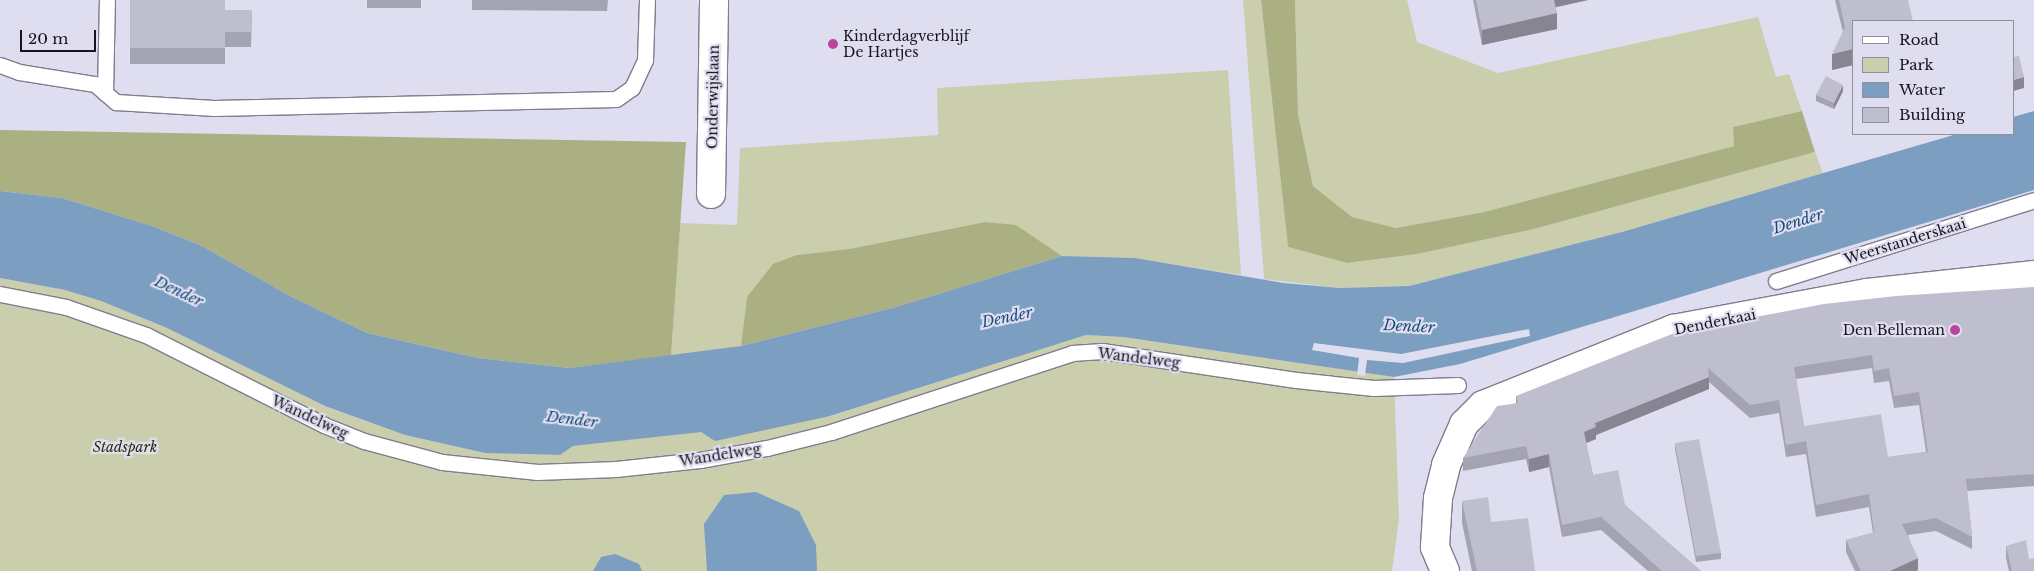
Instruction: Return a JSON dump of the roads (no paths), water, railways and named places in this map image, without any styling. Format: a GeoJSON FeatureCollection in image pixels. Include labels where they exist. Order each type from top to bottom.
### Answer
{"type":"FeatureCollection","features":[{"type":"Feature","properties":{"kind":"street","name":"Onderwijslaan"},"geometry":{"type":"LineString","coordinates":[[711,194],[714,0]]}},
{"type":"Feature","properties":{"kind":"street","name":"Denderkaai"},"geometry":{"type":"LineString","coordinates":[[1445,571],[1435,547],[1438,498],[1446,465],[1464,424],[1483,405],[1673,329],[1868,293],[2034,275]]}},
{"type":"Feature","properties":{"kind":"lane"},"geometry":{"type":"LineString","coordinates":[[105,93],[107,0]]}},
{"type":"Feature","properties":{"kind":"lane"},"geometry":{"type":"LineString","coordinates":[[0,65],[19,72],[95,84],[116,102],[214,108],[616,99],[632,88],[645,60],[647,0]]}},
{"type":"Feature","properties":{"kind":"lane","name":"Weerstanderskaai"},"geometry":{"type":"LineString","coordinates":[[1776,281],[2034,200]]}},
{"type":"Feature","properties":{"kind":"lane","name":"Wandelweg"},"geometry":{"type":"LineString","coordinates":[[0,294],[66,307],[146,335],[316,422],[364,442],[442,462],[537,472],[616,469],[700,460],[767,448],[831,432],[1072,353],[1102,351],[1296,380],[1374,388],[1458,385]]}},
{"type":"Feature","properties":{"kind":"water","name":"Dender"},"geometry":{"type":"Polygon","coordinates":[[[2034,111],[2034,190],[1460,364],[1394,377],[1123,337],[1086,335],[830,416],[715,441],[701,432],[573,446],[560,455],[485,453],[405,435],[325,406],[167,328],[101,301],[65,290],[0,278],[0,191],[62,198],[152,226],[202,246],[290,296],[367,333],[478,358],[570,368],[741,346],[896,307],[1062,256],[1135,258],[1284,283],[1340,288],[1409,286],[1622,232],[1954,135],[2014,135],[2014,117],[2034,111]]]}},
{"type":"Feature","properties":{"kind":"water"},"geometry":{"type":"Polygon","coordinates":[[[756,492],[799,511],[816,545],[817,571],[707,571],[704,524],[724,495],[756,492]]]}},
{"type":"Feature","properties":{"kind":"water"},"geometry":{"type":"Polygon","coordinates":[[[615,554],[639,564],[642,571],[593,571],[601,557],[615,554]]]}},
{"type":"Feature","properties":{"kind":"place","name":"Kinderdagverblijf De Hartjes"},"geometry":{"type":"Point","coordinates":[833,44]}},
{"type":"Feature","properties":{"kind":"place","name":"Den Belleman"},"geometry":{"type":"Point","coordinates":[1955,330]}},
{"type":"Feature","properties":{"kind":"park label","name":"Stadspark"},"geometry":{"type":"Point","coordinates":[125,447]}}]}
